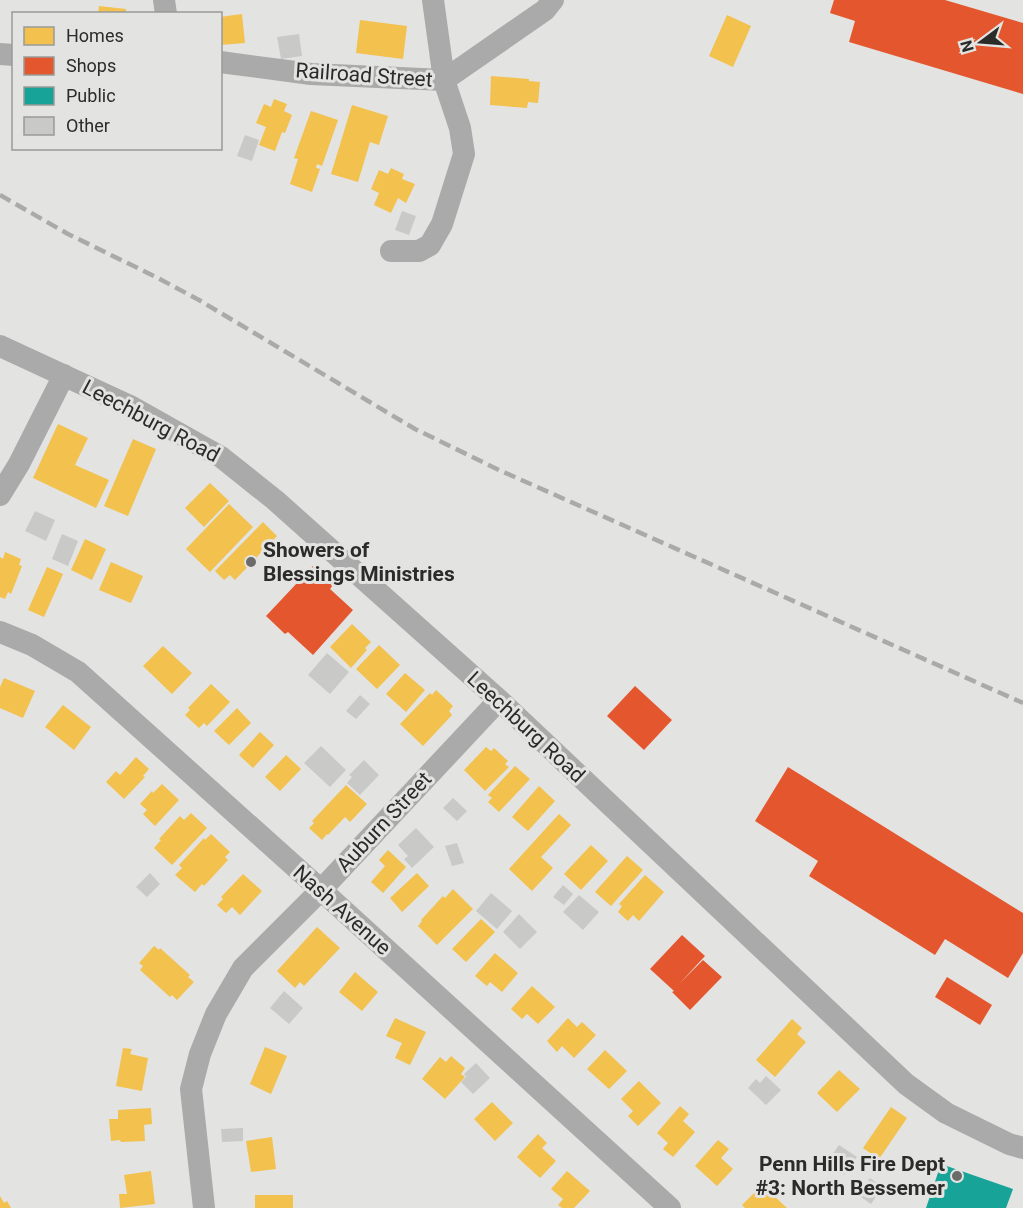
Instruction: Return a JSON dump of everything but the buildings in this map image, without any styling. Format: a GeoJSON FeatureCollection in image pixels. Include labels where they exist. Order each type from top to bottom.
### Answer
{"type":"FeatureCollection","features":[{"type":"Feature","properties":{"kind":"street"},"geometry":{"type":"LineString","coordinates":[[391,251],[419,251],[430,245],[442,224],[464,154],[460,128],[444,80],[433,0]]}},
{"type":"Feature","properties":{"kind":"street","name":"Railroad Street"},"geometry":{"type":"LineString","coordinates":[[222,62],[311,74],[444,80],[545,10],[553,0]]}},
{"type":"Feature","properties":{"kind":"street","name":"Leechburg Road"},"geometry":{"type":"LineString","coordinates":[[0,346],[132,407],[221,457],[275,500],[499,700],[906,1084],[946,1113],[1009,1144],[1023,1148]]}},
{"type":"Feature","properties":{"kind":"street"},"geometry":{"type":"LineString","coordinates":[[0,495],[19,464],[64,375]]}},
{"type":"Feature","properties":{"kind":"street","name":"Nash Avenue"},"geometry":{"type":"LineString","coordinates":[[0,632],[33,645],[78,672],[670,1208]]}},
{"type":"Feature","properties":{"kind":"street","name":"Auburn Street"},"geometry":{"type":"LineString","coordinates":[[204,1208],[191,1089],[200,1054],[216,1014],[243,968],[321,890],[499,700]]}},
{"type":"Feature","properties":{"kind":"railway"},"geometry":{"type":"LineString","coordinates":[[0,195],[68,234],[199,300],[415,429],[499,470],[1023,703]]}},
{"type":"Feature","properties":{"kind":"place","name":"Showers of Blessings Ministries"},"geometry":{"type":"Point","coordinates":[251,562]}},
{"type":"Feature","properties":{"kind":"place","name":"Penn Hills Fire Dept #3: North Bessemer"},"geometry":{"type":"Point","coordinates":[957,1176]}}]}
